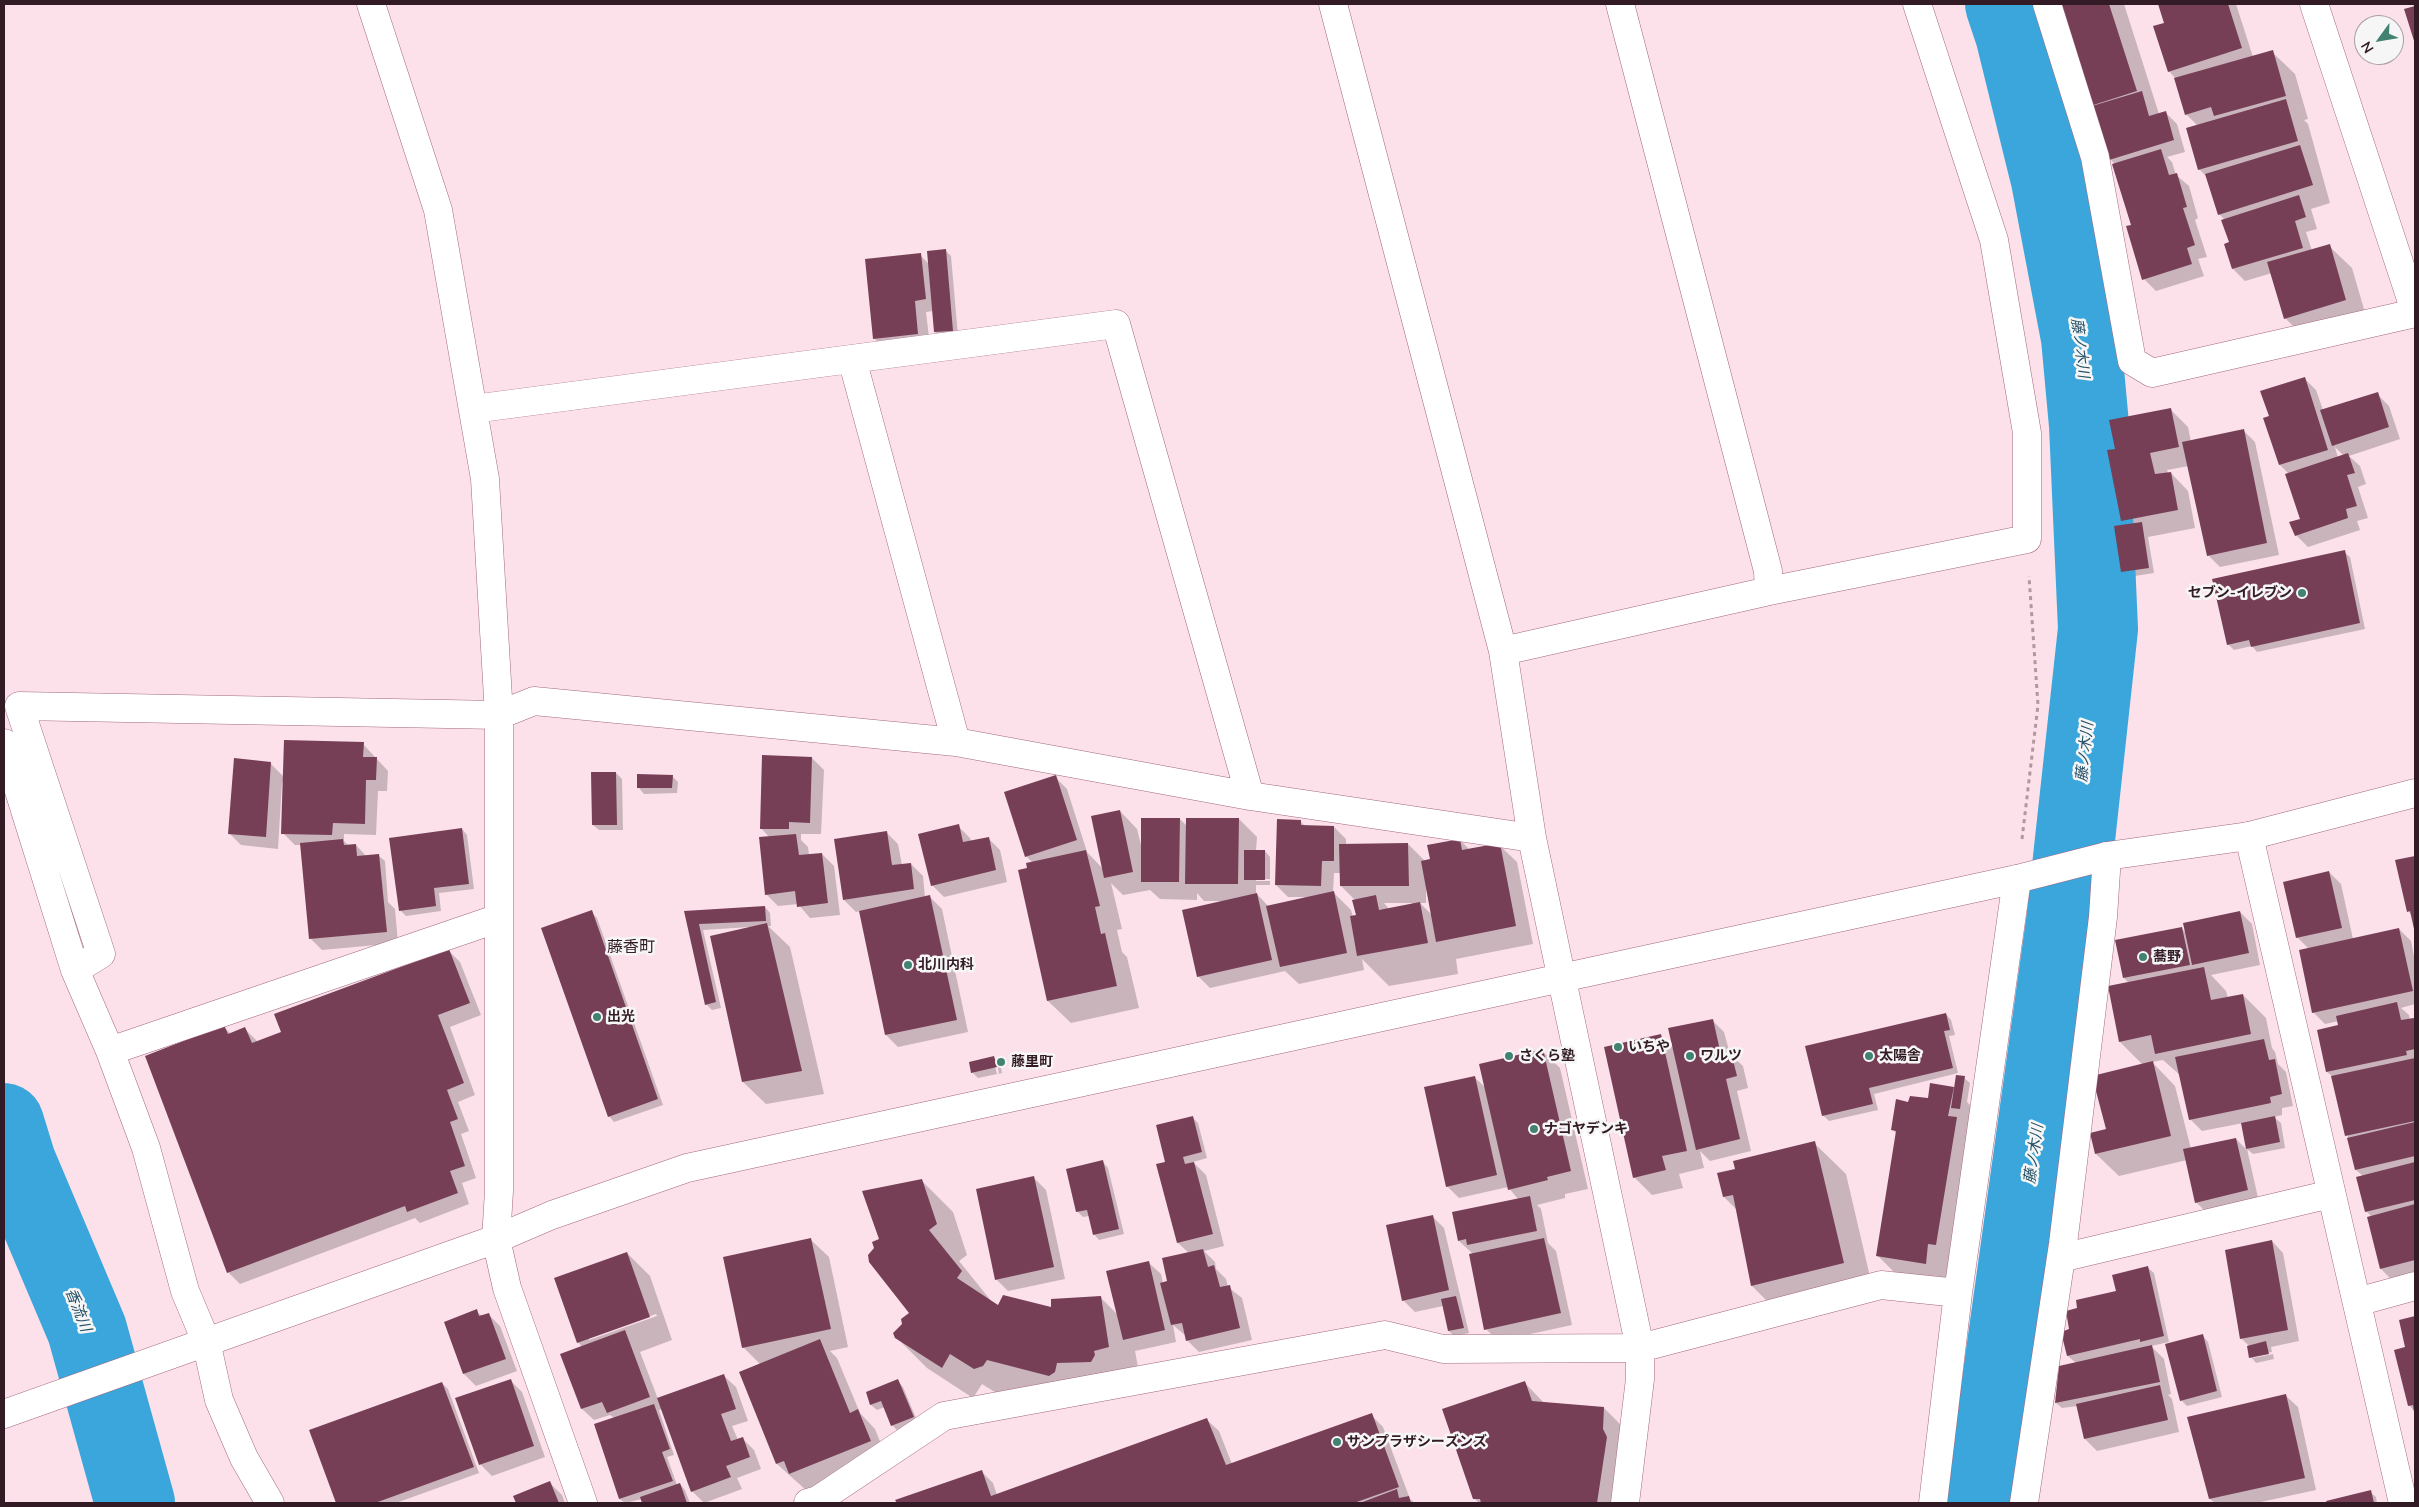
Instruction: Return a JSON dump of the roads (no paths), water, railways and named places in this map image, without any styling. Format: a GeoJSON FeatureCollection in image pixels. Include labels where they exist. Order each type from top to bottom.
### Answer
{"type":"FeatureCollection","features":[{"type":"Feature","properties":{"kind":"street"},"geometry":{"type":"LineString","coordinates":[[371,4],[438,210],[485,479],[500,715],[499,1191],[496,1239],[507,1288],[583,1503]]}},
{"type":"Feature","properties":{"kind":"street"},"geometry":{"type":"LineString","coordinates":[[1333,4],[1503,651],[1532,838],[1640,1348],[1640,1379],[1625,1503]]}},
{"type":"Feature","properties":{"kind":"street"},"geometry":{"type":"LineString","coordinates":[[1620,4],[1768,571],[1769,591]]}},
{"type":"Feature","properties":{"kind":"street"},"geometry":{"type":"LineString","coordinates":[[1503,651],[1769,591],[2027,540],[2027,433],[1994,240],[1917,4]]}},
{"type":"Feature","properties":{"kind":"street"},"geometry":{"type":"LineString","coordinates":[[2047,4],[2095,157],[2132,361],[2152,373],[2415,312],[2314,4]]}},
{"type":"Feature","properties":{"kind":"street"},"geometry":{"type":"LineString","coordinates":[[473,408],[1116,324],[1250,796]]}},
{"type":"Feature","properties":{"kind":"street"},"geometry":{"type":"LineString","coordinates":[[852,359],[956,742]]}},
{"type":"Feature","properties":{"kind":"street"},"geometry":{"type":"LineString","coordinates":[[75,970],[101,954],[19,706],[500,715],[534,701],[956,742],[1250,796],[1532,838]]}},
{"type":"Feature","properties":{"kind":"street"},"geometry":{"type":"LineString","coordinates":[[4,743],[75,970],[110,1051],[146,1148],[184,1291],[195,1345],[244,1458],[270,1503]]}},
{"type":"Feature","properties":{"kind":"street"},"geometry":{"type":"LineString","coordinates":[[4,1414],[496,1239],[552,1215],[687,1168],[2017,879],[2107,856],[2248,836],[2415,793]]}},
{"type":"Feature","properties":{"kind":"street"},"geometry":{"type":"LineString","coordinates":[[2248,836],[2403,1503]]}},
{"type":"Feature","properties":{"kind":"street"},"geometry":{"type":"LineString","coordinates":[[2024,1503],[2060,1258],[2103,917],[2107,856]]}},
{"type":"Feature","properties":{"kind":"street"},"geometry":{"type":"LineString","coordinates":[[1933,1503],[1958,1293],[2017,879]]}},
{"type":"Feature","properties":{"kind":"street"},"geometry":{"type":"LineString","coordinates":[[110,1051],[499,918]]}},
{"type":"Feature","properties":{"kind":"street"},"geometry":{"type":"LineString","coordinates":[[2060,1258],[2331,1194]]}},
{"type":"Feature","properties":{"kind":"street"},"geometry":{"type":"LineString","coordinates":[[808,1503],[818,1500],[944,1416],[1385,1336],[1443,1349],[1640,1348],[1881,1285],[1958,1293]]}},
{"type":"Feature","properties":{"kind":"street"},"geometry":{"type":"LineString","coordinates":[[2357,1302],[2415,1286]]}},
{"type":"Feature","properties":{"kind":"waterway","name":"藤ノ木川"},"geometry":{"type":"LineString","coordinates":[[1985,1503],[2066,922],[2098,629],[2089,425],[2081,338],[2051,180],[2015,34],[2005,4]]}},
{"type":"Feature","properties":{"kind":"waterway","name":"香流川"},"geometry":{"type":"LineString","coordinates":[[4,1123],[16,1162],[87,1330],[135,1503]]}},
{"type":"Feature","properties":{"kind":"place","name":"セブン-イレブン"},"geometry":{"type":"Point","coordinates":[2302,593]}},
{"type":"Feature","properties":{"kind":"place","name":"蕎野"},"geometry":{"type":"Point","coordinates":[2143,957]}},
{"type":"Feature","properties":{"kind":"place","name":"北川内科"},"geometry":{"type":"Point","coordinates":[908,965]}},
{"type":"Feature","properties":{"kind":"place","name":"出光"},"geometry":{"type":"Point","coordinates":[597,1017]}},
{"type":"Feature","properties":{"kind":"place","name":"いちや"},"geometry":{"type":"Point","coordinates":[1618,1047]}},
{"type":"Feature","properties":{"kind":"place","name":"さくら塾"},"geometry":{"type":"Point","coordinates":[1509,1056]}},
{"type":"Feature","properties":{"kind":"place","name":"ワルツ"},"geometry":{"type":"Point","coordinates":[1690,1056]}},
{"type":"Feature","properties":{"kind":"place","name":"太陽舎"},"geometry":{"type":"Point","coordinates":[1869,1056]}},
{"type":"Feature","properties":{"kind":"place","name":"藤里町"},"geometry":{"type":"Point","coordinates":[1001,1062]}},
{"type":"Feature","properties":{"kind":"place","name":"ナゴヤデンキ"},"geometry":{"type":"Point","coordinates":[1534,1129]}},
{"type":"Feature","properties":{"kind":"place","name":"サンプラザシーズンズ"},"geometry":{"type":"Point","coordinates":[1337,1442]}},
{"type":"Feature","properties":{"kind":"district","name":"藤香町"},"geometry":{"type":"Point","coordinates":[631,947]}}]}
